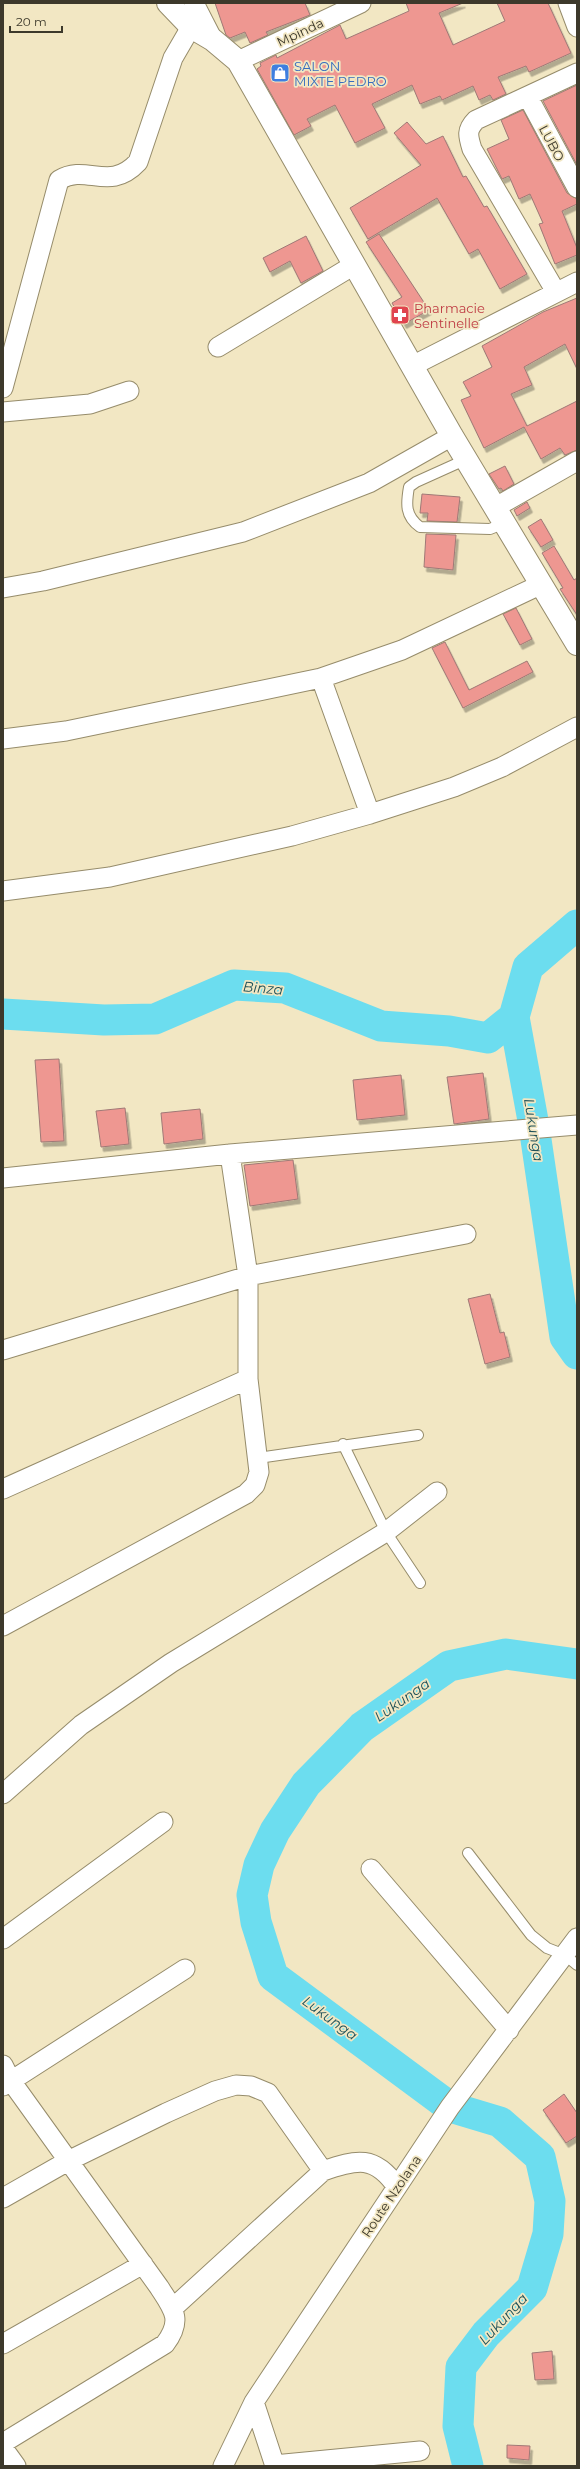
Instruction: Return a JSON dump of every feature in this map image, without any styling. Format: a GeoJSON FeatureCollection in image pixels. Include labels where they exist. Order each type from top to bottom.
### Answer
{"type":"FeatureCollection","features":[{"type":"Feature","properties":{"kind":"street"},"geometry":{"type":"LineString","coordinates":[[168,3],[191,26],[213,40],[238,61],[452,436],[576,639]]}},
{"type":"Feature","properties":{"kind":"street"},"geometry":{"type":"LineString","coordinates":[[194,3],[213,40]]}},
{"type":"Feature","properties":{"kind":"street","name":"Mpinda"},"geometry":{"type":"LineString","coordinates":[[238,61],[361,3]]}},
{"type":"Feature","properties":{"kind":"street"},"geometry":{"type":"LineString","coordinates":[[568,3],[577,27]]}},
{"type":"Feature","properties":{"kind":"street"},"geometry":{"type":"LineString","coordinates":[[3,388],[59,180],[67,175],[77,174],[108,178],[128,172],[138,162],[173,58],[191,26]]}},
{"type":"Feature","properties":{"kind":"street"},"geometry":{"type":"LineString","coordinates":[[556,292],[472,149],[468,136],[469,127],[476,120],[577,73]]}},
{"type":"Feature","properties":{"kind":"street","name":"LUBO"},"geometry":{"type":"LineString","coordinates":[[528,97],[577,188]]}},
{"type":"Feature","properties":{"kind":"street"},"geometry":{"type":"LineString","coordinates":[[218,347],[354,265]]}},
{"type":"Feature","properties":{"kind":"street"},"geometry":{"type":"LineString","coordinates":[[412,366],[577,282]]}},
{"type":"Feature","properties":{"kind":"street"},"geometry":{"type":"LineString","coordinates":[[3,412],[90,404],[129,391]]}},
{"type":"Feature","properties":{"kind":"street"},"geometry":{"type":"LineString","coordinates":[[3,588],[43,581],[244,532],[369,483],[452,436]]}},
{"type":"Feature","properties":{"kind":"street"},"geometry":{"type":"LineString","coordinates":[[501,515],[577,460]]}},
{"type":"Feature","properties":{"kind":"street"},"geometry":{"type":"LineString","coordinates":[[3,739],[66,731],[321,678],[402,650],[542,584]]}},
{"type":"Feature","properties":{"kind":"street"},"geometry":{"type":"LineString","coordinates":[[321,678],[370,814]]}},
{"type":"Feature","properties":{"kind":"street"},"geometry":{"type":"LineString","coordinates":[[3,891],[110,877],[292,836],[370,814],[468,782],[502,767],[577,727]]}},
{"type":"Feature","properties":{"kind":"street"},"geometry":{"type":"LineString","coordinates":[[3,1178],[230,1154],[577,1124]]}},
{"type":"Feature","properties":{"kind":"street"},"geometry":{"type":"LineString","coordinates":[[3,1626],[246,1494],[255,1484],[259,1472],[248,1379],[248,1276],[230,1154]]}},
{"type":"Feature","properties":{"kind":"street"},"geometry":{"type":"LineString","coordinates":[[3,1350],[248,1276],[466,1234]]}},
{"type":"Feature","properties":{"kind":"street"},"geometry":{"type":"LineString","coordinates":[[3,1488],[248,1379]]}},
{"type":"Feature","properties":{"kind":"street"},"geometry":{"type":"LineString","coordinates":[[3,1794],[81,1725],[171,1663],[386,1532],[437,1492]]}},
{"type":"Feature","properties":{"kind":"street"},"geometry":{"type":"LineString","coordinates":[[3,1939],[163,1822]]}},
{"type":"Feature","properties":{"kind":"street"},"geometry":{"type":"LineString","coordinates":[[371,1869],[509,2030]]}},
{"type":"Feature","properties":{"kind":"street","name":"Route Nzolana"},"geometry":{"type":"LineString","coordinates":[[223,2466],[254,2402],[428,2140],[475,2074],[509,2030],[571,1960],[577,1938]]}},
{"type":"Feature","properties":{"kind":"street"},"geometry":{"type":"LineString","coordinates":[[3,2443],[164,2344],[174,2332],[175,2321],[173,2308],[143,2264],[6,2078],[185,1969]]}},
{"type":"Feature","properties":{"kind":"street"},"geometry":{"type":"LineString","coordinates":[[3,2198],[68,2161],[166,2113],[215,2091],[236,2085],[251,2086],[268,2093],[324,2171]]}},
{"type":"Feature","properties":{"kind":"street"},"geometry":{"type":"LineString","coordinates":[[173,2308],[324,2171],[350,2162],[367,2161],[388,2175],[397,2187]]}},
{"type":"Feature","properties":{"kind":"street"},"geometry":{"type":"LineString","coordinates":[[3,2344],[143,2264]]}},
{"type":"Feature","properties":{"kind":"street"},"geometry":{"type":"LineString","coordinates":[[254,2402],[275,2465],[420,2451]]}},
{"type":"Feature","properties":{"kind":"street"},"geometry":{"type":"LineString","coordinates":[[3,2448],[16,2466]]}},
{"type":"Feature","properties":{"kind":"lane"},"geometry":{"type":"LineString","coordinates":[[467,459],[416,482],[410,487],[407,511],[409,517],[420,527],[490,529],[501,515]]}},
{"type":"Feature","properties":{"kind":"lane"},"geometry":{"type":"LineString","coordinates":[[258,1458],[343,1444],[418,1435]]}},
{"type":"Feature","properties":{"kind":"lane"},"geometry":{"type":"LineString","coordinates":[[343,1444],[386,1532],[420,1583]]}},
{"type":"Feature","properties":{"kind":"lane"},"geometry":{"type":"LineString","coordinates":[[468,1853],[531,1935],[547,1948],[571,1960]]}},
{"type":"Feature","properties":{"kind":"building"},"geometry":{"type":"Polygon","coordinates":[[[215,3],[305,3],[310,15],[266,32],[268,35],[250,43],[245,32],[230,38],[226,35],[215,3]]]}},
{"type":"Feature","properties":{"kind":"building"},"geometry":{"type":"Polygon","coordinates":[[[406,3],[463,3],[439,13],[453,45],[505,21],[497,3],[548,3],[571,53],[529,72],[526,66],[498,77],[506,94],[493,100],[490,95],[479,100],[473,86],[442,100],[440,96],[420,104],[412,85],[372,104],[385,128],[355,143],[335,105],[307,119],[311,126],[294,135],[257,69],[261,66],[260,63],[276,55],[277,58],[340,25],[346,39],[409,11],[406,3]]]}},
{"type":"Feature","properties":{"kind":"building"},"geometry":{"type":"Polygon","coordinates":[[[577,85],[577,165],[543,101],[577,85]]]}},
{"type":"Feature","properties":{"kind":"building"},"geometry":{"type":"Polygon","coordinates":[[[523,110],[567,193],[577,199],[577,204],[562,211],[577,248],[577,255],[555,264],[539,224],[543,223],[530,194],[519,199],[509,176],[502,179],[487,149],[509,139],[501,120],[523,110]]]}},
{"type":"Feature","properties":{"kind":"building"},"geometry":{"type":"Polygon","coordinates":[[[407,122],[426,144],[443,136],[463,177],[466,176],[484,207],[487,206],[527,274],[500,289],[478,249],[469,254],[437,198],[368,239],[350,208],[421,165],[394,133],[407,122]]]}},
{"type":"Feature","properties":{"kind":"building"},"geometry":{"type":"Polygon","coordinates":[[[379,234],[429,310],[404,324],[392,303],[402,297],[366,242],[379,234]]]}},
{"type":"Feature","properties":{"kind":"building"},"geometry":{"type":"Polygon","coordinates":[[[306,236],[323,271],[301,283],[290,261],[270,272],[263,258],[306,236]]]}},
{"type":"Feature","properties":{"kind":"building"},"geometry":{"type":"Polygon","coordinates":[[[577,298],[577,369],[565,344],[524,367],[532,385],[511,394],[527,426],[577,401],[577,450],[565,455],[560,448],[541,459],[524,427],[484,448],[461,400],[471,396],[463,382],[492,367],[482,346],[543,312],[577,298]]]}},
{"type":"Feature","properties":{"kind":"building"},"geometry":{"type":"Polygon","coordinates":[[[505,466],[514,484],[503,491],[501,488],[499,489],[489,474],[505,466]]]}},
{"type":"Feature","properties":{"kind":"building"},"geometry":{"type":"Polygon","coordinates":[[[422,494],[460,497],[457,522],[427,521],[428,513],[420,513],[422,494]]]}},
{"type":"Feature","properties":{"kind":"building"},"geometry":{"type":"Polygon","coordinates":[[[527,502],[530,508],[517,516],[514,510],[527,502]]]}},
{"type":"Feature","properties":{"kind":"building"},"geometry":{"type":"Polygon","coordinates":[[[541,519],[553,540],[541,547],[528,527],[541,519]]]}},
{"type":"Feature","properties":{"kind":"building"},"geometry":{"type":"Polygon","coordinates":[[[426,534],[456,535],[453,570],[424,567],[426,534]]]}},
{"type":"Feature","properties":{"kind":"building"},"geometry":{"type":"Polygon","coordinates":[[[554,546],[574,580],[577,578],[577,615],[560,589],[563,588],[542,553],[554,546]]]}},
{"type":"Feature","properties":{"kind":"building"},"geometry":{"type":"Polygon","coordinates":[[[516,608],[532,639],[520,645],[503,614],[516,608]]]}},
{"type":"Feature","properties":{"kind":"building"},"geometry":{"type":"Polygon","coordinates":[[[445,642],[469,690],[527,661],[533,672],[463,708],[432,648],[445,642]]]}},
{"type":"Feature","properties":{"kind":"building"},"geometry":{"type":"Polygon","coordinates":[[[59,1059],[64,1141],[41,1142],[35,1060],[59,1059]]]}},
{"type":"Feature","properties":{"kind":"building"},"geometry":{"type":"Polygon","coordinates":[[[483,1073],[489,1119],[454,1124],[447,1077],[483,1073]]]}},
{"type":"Feature","properties":{"kind":"building"},"geometry":{"type":"Polygon","coordinates":[[[401,1075],[405,1115],[357,1120],[353,1080],[401,1075]]]}},
{"type":"Feature","properties":{"kind":"building"},"geometry":{"type":"Polygon","coordinates":[[[125,1108],[129,1144],[101,1147],[96,1111],[125,1108]]]}},
{"type":"Feature","properties":{"kind":"building"},"geometry":{"type":"Polygon","coordinates":[[[200,1109],[203,1139],[164,1144],[161,1113],[200,1109]]]}},
{"type":"Feature","properties":{"kind":"building"},"geometry":{"type":"Polygon","coordinates":[[[293,1160],[298,1199],[250,1206],[244,1165],[293,1160]]]}},
{"type":"Feature","properties":{"kind":"building"},"geometry":{"type":"Polygon","coordinates":[[[490,1294],[500,1333],[504,1332],[510,1357],[485,1364],[468,1299],[490,1294]]]}},
{"type":"Feature","properties":{"kind":"building"},"geometry":{"type":"Polygon","coordinates":[[[564,2094],[577,2113],[577,2136],[566,2143],[543,2110],[564,2094]]]}},
{"type":"Feature","properties":{"kind":"building"},"geometry":{"type":"Polygon","coordinates":[[[552,2351],[554,2379],[535,2380],[532,2353],[552,2351]]]}},
{"type":"Feature","properties":{"kind":"building"},"geometry":{"type":"Polygon","coordinates":[[[507,2445],[530,2446],[529,2460],[507,2458],[507,2445]]]}},
{"type":"Feature","properties":{"kind":"waterway","name":"Lukunga"},"geometry":{"type":"LineString","coordinates":[[577,925],[528,967],[514,1017],[534,1126],[565,1337],[577,1354]]}},
{"type":"Feature","properties":{"kind":"waterway","name":"Binza"},"geometry":{"type":"LineString","coordinates":[[3,1014],[104,1020],[155,1019],[234,985],[285,988],[381,1026],[449,1031],[488,1038],[514,1017]]}},
{"type":"Feature","properties":{"kind":"waterway","name":"Lukunga"},"geometry":{"type":"LineString","coordinates":[[468,2466],[458,2426],[461,2367],[486,2334],[532,2288],[548,2234],[550,2201],[540,2157],[500,2122],[450,2107],[273,1976],[256,1922],[252,1895],[259,1865],[275,1831],[306,1784],[362,1727],[449,1666],[506,1654],[577,1664]]}},
{"type":"Feature","properties":{"kind":"place","name":"SALON MIXTE PEDRO"},"geometry":{"type":"Point","coordinates":[280,73]}},
{"type":"Feature","properties":{"kind":"place","name":"Pharmacie Sentinelle"},"geometry":{"type":"Point","coordinates":[400,315]}}]}
